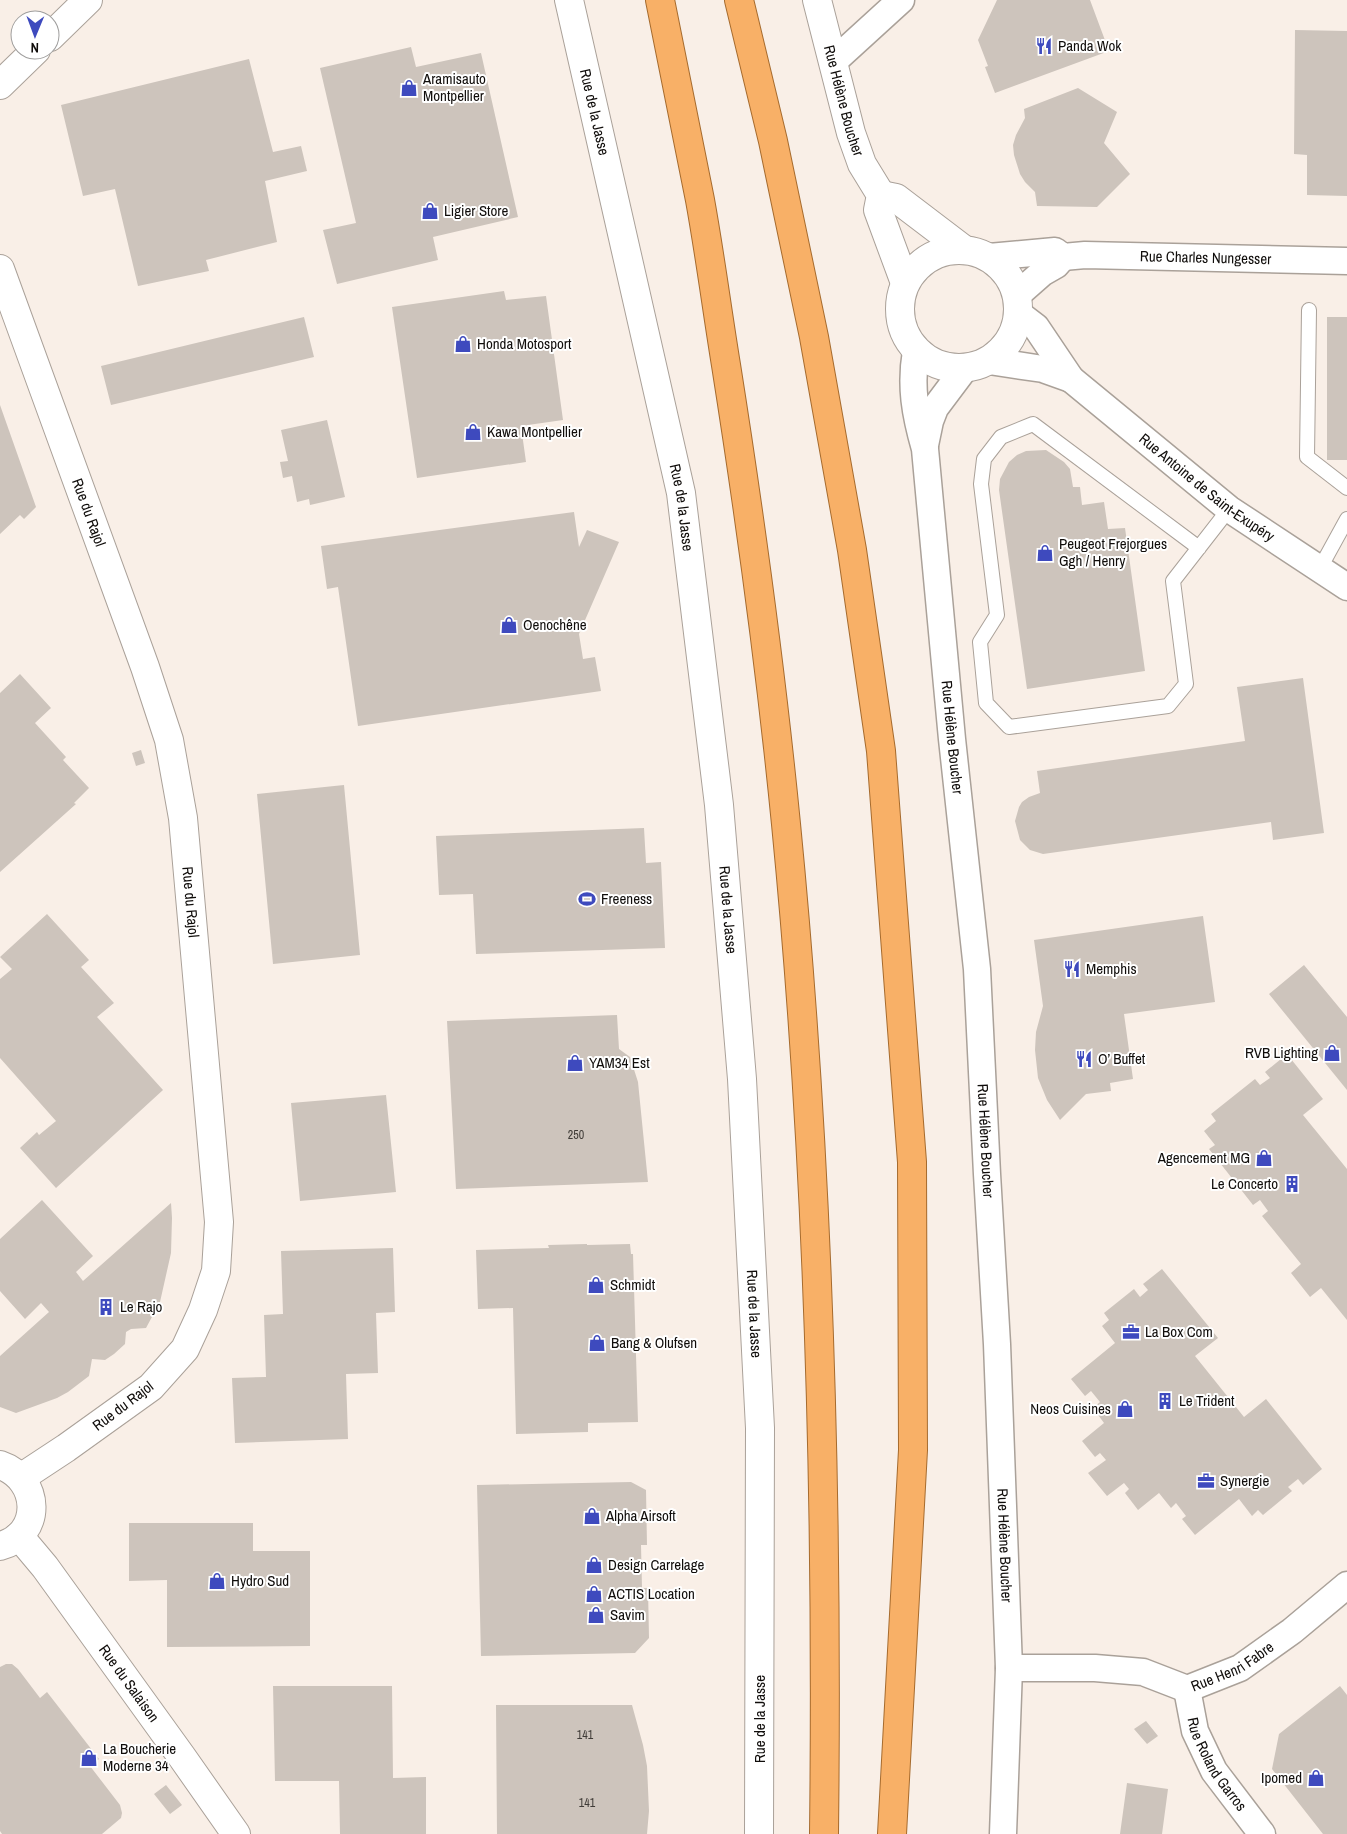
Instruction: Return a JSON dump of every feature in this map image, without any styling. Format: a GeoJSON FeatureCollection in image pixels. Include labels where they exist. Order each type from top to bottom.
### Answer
{"type":"FeatureCollection","features":[{"type":"Feature","properties":{"kind":"highway"},"geometry":{"type":"LineString","coordinates":[[660,0],[700,205],[736,432],[766,639],[786,826],[804,1047],[816,1237],[825,1711],[824,1834]]}},
{"type":"Feature","properties":{"kind":"highway"},"geometry":{"type":"LineString","coordinates":[[739,0],[773,140],[814,337],[852,550],[882,761],[912,1171],[913,1450],[892,1834]]}},
{"type":"Feature","properties":{"kind":"street"},"geometry":{"type":"LineString","coordinates":[[60,27],[88,0]]}},
{"type":"Feature","properties":{"kind":"street","name":"Rue de la Jasse"},"geometry":{"type":"LineString","coordinates":[[570,0],[681,493],[719,805],[742,1079],[760,1428],[759,1834]]}},
{"type":"Feature","properties":{"kind":"street","name":"Rue Hélène Boucher"},"geometry":{"type":"LineString","coordinates":[[818,0],[851,133],[862,164],[881,195]]}},
{"type":"Feature","properties":{"kind":"street"},"geometry":{"type":"LineString","coordinates":[[833,62],[901,0]]}},
{"type":"Feature","properties":{"kind":"street"},"geometry":{"type":"LineString","coordinates":[[0,85],[26,60]]}},
{"type":"Feature","properties":{"kind":"street"},"geometry":{"type":"LineString","coordinates":[[905,283],[878,210],[881,195],[896,198],[963,249]]}},
{"type":"Feature","properties":{"kind":"street"},"geometry":{"type":"LineString","coordinates":[[963,249],[976,251],[989,257],[1002,266],[1011,279],[1018,305],[1014,333],[1003,349],[976,365],[947,367],[930,361],[916,351],[906,336],[900,319],[900,300],[905,283],[915,268],[929,257],[945,251],[963,249]]}},
{"type":"Feature","properties":{"kind":"street","name":"Rue Charles Nungesser"},"geometry":{"type":"LineString","coordinates":[[989,257],[1055,251],[1063,256],[1347,262]]}},
{"type":"Feature","properties":{"kind":"street"},"geometry":{"type":"LineString","coordinates":[[1018,305],[1042,272],[1056,265],[1063,256]]}},
{"type":"Feature","properties":{"kind":"street","name":"Rue du Rajol"},"geometry":{"type":"LineString","coordinates":[[0,269],[145,668],[169,740],[183,818],[219,1222],[216,1270],[203,1310],[185,1349],[151,1387],[66,1448],[11,1471]]}},
{"type":"Feature","properties":{"kind":"street","name":"Rue Antoine de Saint-Exupéry"},"geometry":{"type":"LineString","coordinates":[[1018,305],[1036,327],[1071,379],[1229,509],[1347,587]]}},
{"type":"Feature","properties":{"kind":"street","name":"Rue Hélène Boucher"},"geometry":{"type":"LineString","coordinates":[[916,351],[912,372],[913,394],[916,418],[925,449],[951,729],[978,969],[987,1174],[998,1344],[1009,1668],[1003,1834]]}},
{"type":"Feature","properties":{"kind":"street","name":"Rue Hélène Boucher"},"geometry":{"type":"LineString","coordinates":[[925,449],[930,421],[935,408],[976,365]]}},
{"type":"Feature","properties":{"kind":"street","name":"Rue Antoine de Saint-Exupéry"},"geometry":{"type":"LineString","coordinates":[[976,365],[1042,369],[1071,379]]}},
{"type":"Feature","properties":{"kind":"street"},"geometry":{"type":"LineString","coordinates":[[9,1541],[26,1526],[31,1514],[32,1501],[28,1489],[11,1471]]}},
{"type":"Feature","properties":{"kind":"street","name":"Rue du Salaison"},"geometry":{"type":"LineString","coordinates":[[9,1541],[32,1550],[236,1834]]}},
{"type":"Feature","properties":{"kind":"street","name":"Rue Henri Fabre"},"geometry":{"type":"LineString","coordinates":[[1009,1668],[1095,1668],[1143,1672],[1187,1688],[1240,1668],[1292,1631],[1347,1585]]}},
{"type":"Feature","properties":{"kind":"street","name":"Rue Roland Garros"},"geometry":{"type":"LineString","coordinates":[[1187,1688],[1195,1731],[1214,1771],[1262,1834]]}},
{"type":"Feature","properties":{"kind":"lane"},"geometry":{"type":"LineString","coordinates":[[1309,310],[1307,457],[1347,488]]}},
{"type":"Feature","properties":{"kind":"lane"},"geometry":{"type":"LineString","coordinates":[[1199,548],[1034,424],[1001,437],[984,459],[981,484],[997,615],[980,642],[986,703],[1009,728],[1168,706],[1186,684],[1173,581],[1199,548],[1229,509]]}},
{"type":"Feature","properties":{"kind":"lane"},"geometry":{"type":"LineString","coordinates":[[1319,570],[1347,519]]}},
{"type":"Feature","properties":{"kind":"building","name":"Panda Wok"},"geometry":{"type":"Polygon","coordinates":[[[997,0],[1090,0],[1109,51],[995,93],[985,67],[988,66],[978,40],[997,0]]]}},
{"type":"Feature","properties":{"kind":"building"},"geometry":{"type":"Polygon","coordinates":[[[1295,30],[1347,31],[1347,196],[1307,195],[1307,155],[1294,154],[1295,30]]]}},
{"type":"Feature","properties":{"kind":"building"},"geometry":{"type":"Polygon","coordinates":[[[411,47],[416,67],[481,53],[518,217],[433,237],[438,260],[337,284],[323,230],[356,223],[320,68],[411,47]]]}},
{"type":"Feature","properties":{"kind":"building"},"geometry":{"type":"Polygon","coordinates":[[[249,59],[273,152],[301,146],[307,171],[265,181],[277,242],[206,260],[209,271],[138,286],[115,189],[83,196],[61,105],[249,59]]]}},
{"type":"Feature","properties":{"kind":"building"},"geometry":{"type":"Polygon","coordinates":[[[1078,88],[1117,112],[1104,143],[1130,174],[1097,207],[1037,206],[1035,192],[1020,174],[1014,155],[1013,145],[1025,118],[1024,109],[1078,88]]]}},
{"type":"Feature","properties":{"kind":"building"},"geometry":{"type":"Polygon","coordinates":[[[504,291],[506,300],[546,296],[563,420],[521,426],[526,462],[417,478],[392,307],[504,291]]]}},
{"type":"Feature","properties":{"kind":"building"},"geometry":{"type":"Polygon","coordinates":[[[304,317],[314,357],[111,405],[101,366],[304,317]]]}},
{"type":"Feature","properties":{"kind":"building"},"geometry":{"type":"Polygon","coordinates":[[[1327,317],[1347,317],[1347,460],[1327,460],[1327,317]]]}},
{"type":"Feature","properties":{"kind":"building"},"geometry":{"type":"Polygon","coordinates":[[[0,405],[36,507],[24,519],[20,515],[0,534],[0,405]]]}},
{"type":"Feature","properties":{"kind":"building"},"geometry":{"type":"Polygon","coordinates":[[[327,420],[345,497],[310,505],[309,499],[297,502],[292,476],[283,478],[280,462],[288,461],[281,430],[327,420]]]}},
{"type":"Feature","properties":{"kind":"building"},"geometry":{"type":"Polygon","coordinates":[[[1046,450],[1064,462],[1070,469],[1073,487],[1080,487],[1082,505],[1104,502],[1108,529],[1125,528],[1145,671],[1027,689],[999,490],[1000,479],[1009,462],[1017,455],[1026,451],[1046,450]]]}},
{"type":"Feature","properties":{"kind":"building"},"geometry":{"type":"Polygon","coordinates":[[[574,512],[579,547],[587,530],[619,542],[579,634],[583,659],[595,657],[601,691],[358,726],[338,587],[327,589],[321,546],[574,512]]]}},
{"type":"Feature","properties":{"kind":"building"},"geometry":{"type":"Polygon","coordinates":[[[20,674],[51,708],[35,723],[66,757],[63,760],[89,788],[74,803],[76,804],[0,872],[0,693],[20,674]]]}},
{"type":"Feature","properties":{"kind":"building"},"geometry":{"type":"Polygon","coordinates":[[[1303,678],[1324,833],[1273,840],[1271,822],[1043,854],[1030,850],[1020,840],[1015,821],[1022,802],[1040,793],[1037,771],[1245,741],[1237,687],[1303,678]]]}},
{"type":"Feature","properties":{"kind":"building"},"geometry":{"type":"Polygon","coordinates":[[[141,750],[145,763],[136,766],[132,753],[141,750]]]}},
{"type":"Feature","properties":{"kind":"building"},"geometry":{"type":"Polygon","coordinates":[[[344,785],[360,955],[273,964],[257,794],[344,785]]]}},
{"type":"Feature","properties":{"kind":"building"},"geometry":{"type":"Polygon","coordinates":[[[644,828],[646,863],[661,862],[665,948],[476,954],[473,894],[439,895],[436,836],[644,828]]]}},
{"type":"Feature","properties":{"kind":"building"},"geometry":{"type":"Polygon","coordinates":[[[47,914],[89,960],[81,967],[114,1003],[97,1017],[163,1090],[56,1188],[20,1148],[37,1132],[39,1135],[56,1121],[0,1058],[0,979],[12,969],[0,957],[47,914]]]}},
{"type":"Feature","properties":{"kind":"building"},"geometry":{"type":"Polygon","coordinates":[[[1203,916],[1215,1002],[1124,1014],[1133,1079],[1110,1083],[1111,1091],[1086,1094],[1060,1120],[1047,1100],[1038,1078],[1035,1050],[1036,1032],[1043,1006],[1034,940],[1203,916]]]}},
{"type":"Feature","properties":{"kind":"building","name":"RVB Lighting"},"geometry":{"type":"Polygon","coordinates":[[[1304,965],[1347,1017],[1347,1090],[1269,994],[1304,965]]]}},
{"type":"Feature","properties":{"kind":"building"},"geometry":{"type":"Polygon","coordinates":[[[617,1015],[619,1049],[630,1057],[638,1082],[648,1182],[456,1189],[447,1021],[617,1015]]]}},
{"type":"Feature","properties":{"kind":"building","name":"Le Concerto"},"geometry":{"type":"Polygon","coordinates":[[[1287,1054],[1323,1099],[1303,1115],[1347,1169],[1347,1320],[1321,1288],[1310,1297],[1291,1273],[1301,1264],[1262,1216],[1268,1211],[1260,1200],[1253,1205],[1209,1149],[1215,1145],[1204,1131],[1216,1121],[1211,1114],[1255,1079],[1260,1085],[1270,1078],[1265,1072],[1287,1054]]]}},
{"type":"Feature","properties":{"kind":"building"},"geometry":{"type":"Polygon","coordinates":[[[386,1095],[396,1192],[300,1201],[291,1103],[386,1095]]]}},
{"type":"Feature","properties":{"kind":"building","name":"Le Rajo"},"geometry":{"type":"Polygon","coordinates":[[[42,1200],[93,1256],[76,1272],[83,1281],[171,1203],[171,1253],[160,1302],[146,1328],[131,1329],[126,1332],[125,1344],[105,1360],[92,1359],[89,1376],[68,1392],[16,1413],[0,1407],[0,1356],[49,1312],[41,1303],[25,1319],[0,1291],[0,1239],[42,1200]]]}},
{"type":"Feature","properties":{"kind":"building"},"geometry":{"type":"Polygon","coordinates":[[[630,1244],[631,1254],[633,1254],[638,1422],[588,1423],[588,1432],[516,1434],[513,1308],[478,1309],[476,1250],[549,1248],[548,1245],[630,1244]]]}},
{"type":"Feature","properties":{"kind":"building"},"geometry":{"type":"Polygon","coordinates":[[[393,1248],[395,1312],[376,1313],[378,1373],[346,1374],[348,1439],[235,1443],[232,1378],[266,1377],[264,1315],[283,1314],[281,1251],[393,1248]]]}},
{"type":"Feature","properties":{"kind":"building","name":"Le Trident"},"geometry":{"type":"Polygon","coordinates":[[[1162,1269],[1218,1338],[1195,1356],[1244,1417],[1266,1399],[1322,1469],[1303,1485],[1298,1479],[1288,1487],[1292,1491],[1263,1515],[1258,1510],[1252,1516],[1239,1499],[1195,1535],[1182,1519],[1186,1516],[1176,1503],[1171,1508],[1159,1493],[1138,1510],[1125,1493],[1129,1489],[1124,1483],[1107,1496],[1088,1473],[1106,1460],[1100,1453],[1095,1457],[1082,1441],[1104,1423],[1093,1408],[1100,1402],[1091,1391],[1085,1396],[1071,1379],[1115,1343],[1102,1326],[1109,1320],[1104,1313],[1134,1289],[1140,1297],[1148,1290],[1143,1284],[1162,1269]]]}},
{"type":"Feature","properties":{"kind":"building"},"geometry":{"type":"Polygon","coordinates":[[[631,1482],[646,1490],[647,1545],[641,1545],[642,1588],[648,1588],[649,1638],[635,1653],[481,1656],[477,1485],[631,1482]]]}},
{"type":"Feature","properties":{"kind":"building"},"geometry":{"type":"Polygon","coordinates":[[[129,1523],[253,1523],[253,1551],[310,1551],[310,1646],[167,1647],[167,1580],[129,1581],[129,1523]]]}},
{"type":"Feature","properties":{"kind":"building"},"geometry":{"type":"Polygon","coordinates":[[[12,1664],[18,1669],[40,1698],[47,1692],[99,1759],[90,1766],[120,1805],[122,1813],[121,1818],[102,1834],[2,1834],[0,1831],[0,1667],[12,1664]]]}},
{"type":"Feature","properties":{"kind":"building"},"geometry":{"type":"Polygon","coordinates":[[[273,1686],[392,1686],[393,1778],[426,1777],[426,1834],[340,1834],[339,1781],[275,1781],[273,1686]]]}},
{"type":"Feature","properties":{"kind":"building"},"geometry":{"type":"Polygon","coordinates":[[[1340,1686],[1347,1695],[1347,1834],[1323,1834],[1272,1769],[1279,1734],[1340,1686]]]}},
{"type":"Feature","properties":{"kind":"building"},"geometry":{"type":"Polygon","coordinates":[[[496,1705],[632,1705],[647,1766],[649,1811],[647,1834],[497,1834],[496,1705]]]}},
{"type":"Feature","properties":{"kind":"building"},"geometry":{"type":"Polygon","coordinates":[[[1146,1721],[1158,1736],[1147,1744],[1134,1729],[1146,1721]]]}},
{"type":"Feature","properties":{"kind":"building"},"geometry":{"type":"Polygon","coordinates":[[[1127,1783],[1168,1789],[1162,1834],[1120,1834],[1127,1783]]]}},
{"type":"Feature","properties":{"kind":"building"},"geometry":{"type":"Polygon","coordinates":[[[166,1785],[182,1805],[170,1814],[154,1794],[166,1785]]]}},
{"type":"Feature","properties":{"kind":"place","name":"Panda Wok"},"geometry":{"type":"Point","coordinates":[1044,46]}},
{"type":"Feature","properties":{"kind":"place","name":"Aramisauto Montpellier"},"geometry":{"type":"Point","coordinates":[409,88]}},
{"type":"Feature","properties":{"kind":"place","name":"Ligier Store"},"geometry":{"type":"Point","coordinates":[430,211]}},
{"type":"Feature","properties":{"kind":"place","name":"Honda Motosport"},"geometry":{"type":"Point","coordinates":[463,344]}},
{"type":"Feature","properties":{"kind":"place","name":"Kawa Montpellier"},"geometry":{"type":"Point","coordinates":[473,432]}},
{"type":"Feature","properties":{"kind":"place","name":"Peugeot Frejorgues Ggh / Henry"},"geometry":{"type":"Point","coordinates":[1045,553]}},
{"type":"Feature","properties":{"kind":"place","name":"Oenochêne"},"geometry":{"type":"Point","coordinates":[509,625]}},
{"type":"Feature","properties":{"kind":"place","name":"Freeness"},"geometry":{"type":"Point","coordinates":[587,899]}},
{"type":"Feature","properties":{"kind":"place","name":"Memphis"},"geometry":{"type":"Point","coordinates":[1072,969]}},
{"type":"Feature","properties":{"kind":"place","name":"RVB Lighting"},"geometry":{"type":"Point","coordinates":[1332,1053]}},
{"type":"Feature","properties":{"kind":"place","name":"O’ Buffet"},"geometry":{"type":"Point","coordinates":[1084,1059]}},
{"type":"Feature","properties":{"kind":"place","name":"YAM34 Est"},"geometry":{"type":"Point","coordinates":[575,1063]}},
{"type":"Feature","properties":{"kind":"place","name":"Agencement MG"},"geometry":{"type":"Point","coordinates":[1264,1158]}},
{"type":"Feature","properties":{"kind":"place","name":"Le Concerto"},"geometry":{"type":"Point","coordinates":[1292,1184]}},
{"type":"Feature","properties":{"kind":"place","name":"Schmidt"},"geometry":{"type":"Point","coordinates":[596,1285]}},
{"type":"Feature","properties":{"kind":"place","name":"Le Rajo"},"geometry":{"type":"Point","coordinates":[106,1307]}},
{"type":"Feature","properties":{"kind":"place","name":"La Box Com"},"geometry":{"type":"Point","coordinates":[1131,1332]}},
{"type":"Feature","properties":{"kind":"place","name":"Bang & Olufsen"},"geometry":{"type":"Point","coordinates":[597,1343]}},
{"type":"Feature","properties":{"kind":"place","name":"Le Trident"},"geometry":{"type":"Point","coordinates":[1165,1401]}},
{"type":"Feature","properties":{"kind":"place","name":"Neos Cuisines"},"geometry":{"type":"Point","coordinates":[1125,1409]}},
{"type":"Feature","properties":{"kind":"place","name":"Synergie"},"geometry":{"type":"Point","coordinates":[1206,1481]}},
{"type":"Feature","properties":{"kind":"place","name":"Alpha Airsoft"},"geometry":{"type":"Point","coordinates":[592,1516]}},
{"type":"Feature","properties":{"kind":"place","name":"Design Carrelage"},"geometry":{"type":"Point","coordinates":[594,1565]}},
{"type":"Feature","properties":{"kind":"place","name":"Hydro Sud"},"geometry":{"type":"Point","coordinates":[217,1581]}},
{"type":"Feature","properties":{"kind":"place","name":"ACTIS Location"},"geometry":{"type":"Point","coordinates":[594,1594]}},
{"type":"Feature","properties":{"kind":"place","name":"Savim"},"geometry":{"type":"Point","coordinates":[596,1615]}},
{"type":"Feature","properties":{"kind":"place","name":"La Boucherie Moderne 34"},"geometry":{"type":"Point","coordinates":[89,1758]}},
{"type":"Feature","properties":{"kind":"place","name":"Ipomed"},"geometry":{"type":"Point","coordinates":[1316,1778]}}]}
